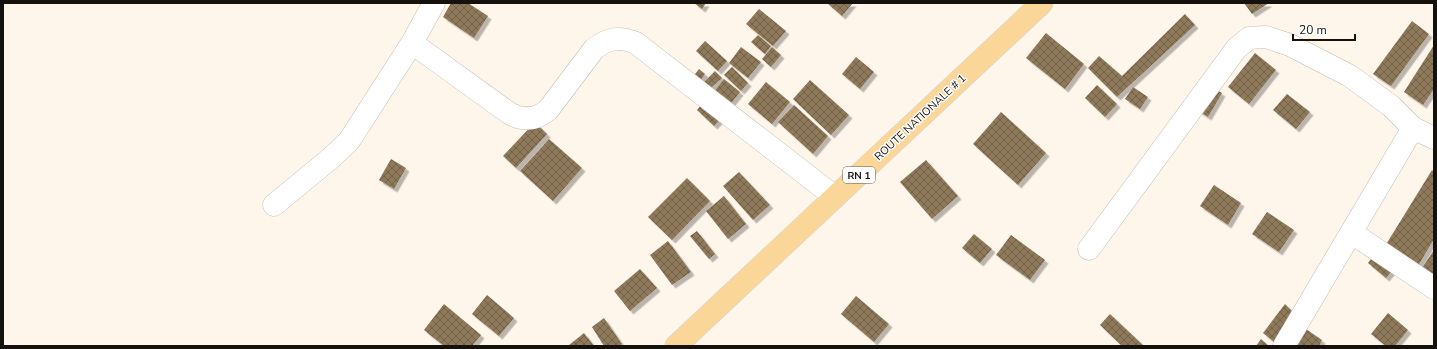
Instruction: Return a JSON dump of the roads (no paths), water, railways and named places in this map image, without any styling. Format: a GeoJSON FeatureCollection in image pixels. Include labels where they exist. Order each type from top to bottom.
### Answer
{"type":"FeatureCollection","features":[{"type":"Feature","properties":{"kind":"main road","name":"ROUTE NATIONALE # 1"},"geometry":{"type":"LineString","coordinates":[[676,346],[1042,3]]}},
{"type":"Feature","properties":{"kind":"street"},"geometry":{"type":"LineString","coordinates":[[274,206],[331,158],[349,140],[412,43],[434,3]]}},
{"type":"Feature","properties":{"kind":"street"},"geometry":{"type":"LineString","coordinates":[[1089,249],[1236,49],[1249,38],[1266,37],[1290,45],[1350,76],[1391,106],[1413,128],[1434,138]]}},
{"type":"Feature","properties":{"kind":"street"},"geometry":{"type":"LineString","coordinates":[[412,43],[509,113],[518,118],[529,119],[540,116],[548,110],[594,49],[604,41],[614,38],[626,39],[636,43],[835,198]]}},
{"type":"Feature","properties":{"kind":"street"},"geometry":{"type":"LineString","coordinates":[[1284,346],[1413,128]]}},
{"type":"Feature","properties":{"kind":"street"},"geometry":{"type":"LineString","coordinates":[[1352,233],[1434,288]]}}]}
